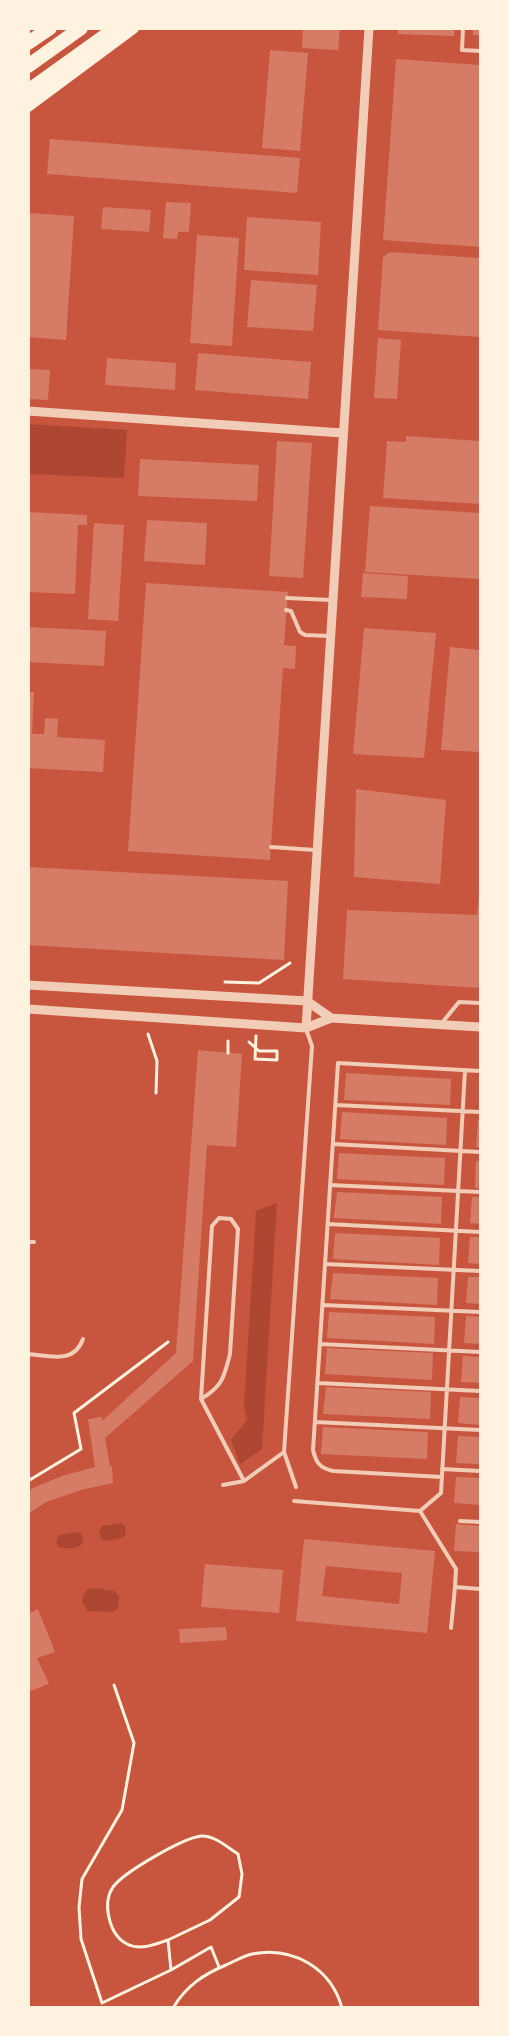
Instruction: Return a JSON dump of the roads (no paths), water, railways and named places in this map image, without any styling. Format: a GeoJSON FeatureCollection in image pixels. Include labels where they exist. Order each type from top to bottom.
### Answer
{"type":"FeatureCollection","features":[{"type":"Feature","properties":{"kind":"highway"},"geometry":{"type":"LineString","coordinates":[[28,43],[50,28]]}},
{"type":"Feature","properties":{"kind":"highway"},"geometry":{"type":"LineString","coordinates":[[28,66],[81,28]]}},
{"type":"Feature","properties":{"kind":"highway"},"geometry":{"type":"LineString","coordinates":[[28,91],[116,28]]}},
{"type":"Feature","properties":{"kind":"main road"},"geometry":{"type":"LineString","coordinates":[[28,106],[133,28]]}},
{"type":"Feature","properties":{"kind":"street"},"geometry":{"type":"LineString","coordinates":[[306,1028],[369,28]]}},
{"type":"Feature","properties":{"kind":"street"},"geometry":{"type":"LineString","coordinates":[[28,411],[342,433]]}},
{"type":"Feature","properties":{"kind":"street"},"geometry":{"type":"LineString","coordinates":[[28,985],[307,1001],[331,1018]]}},
{"type":"Feature","properties":{"kind":"street"},"geometry":{"type":"LineString","coordinates":[[28,1009],[306,1028],[331,1018],[480,1027]]}},
{"type":"Feature","properties":{"kind":"lane"},"geometry":{"type":"LineString","coordinates":[[463,28],[462,51],[480,51]]}},
{"type":"Feature","properties":{"kind":"lane"},"geometry":{"type":"LineString","coordinates":[[287,598],[332,600]]}},
{"type":"Feature","properties":{"kind":"lane"},"geometry":{"type":"LineString","coordinates":[[286,610],[291,611],[300,632],[305,635],[330,636]]}},
{"type":"Feature","properties":{"kind":"lane"},"geometry":{"type":"LineString","coordinates":[[271,847],[316,850]]}},
{"type":"Feature","properties":{"kind":"lane"},"geometry":{"type":"LineString","coordinates":[[441,1025],[459,1002],[480,1003]]}},
{"type":"Feature","properties":{"kind":"lane"},"geometry":{"type":"LineString","coordinates":[[296,1487],[284,1452],[312,1046],[306,1028]]}},
{"type":"Feature","properties":{"kind":"lane"},"geometry":{"type":"LineString","coordinates":[[442,1477],[324,1469],[316,1461],[313,1450],[338,1063],[480,1071]]}},
{"type":"Feature","properties":{"kind":"lane"},"geometry":{"type":"LineString","coordinates":[[294,1501],[420,1511],[441,1493],[465,1070]]}},
{"type":"Feature","properties":{"kind":"lane"},"geometry":{"type":"LineString","coordinates":[[336,1105],[480,1112]]}},
{"type":"Feature","properties":{"kind":"lane"},"geometry":{"type":"LineString","coordinates":[[333,1144],[480,1152]]}},
{"type":"Feature","properties":{"kind":"lane"},"geometry":{"type":"LineString","coordinates":[[330,1185],[480,1192]]}},
{"type":"Feature","properties":{"kind":"lane"},"geometry":{"type":"LineString","coordinates":[[201,1398],[216,1390],[225,1373],[230,1354],[238,1229],[231,1219],[219,1218],[212,1226],[201,1398],[244,1481]]}},
{"type":"Feature","properties":{"kind":"lane"},"geometry":{"type":"LineString","coordinates":[[328,1224],[480,1232]]}},
{"type":"Feature","properties":{"kind":"lane"},"geometry":{"type":"LineString","coordinates":[[325,1264],[480,1272]]}},
{"type":"Feature","properties":{"kind":"lane"},"geometry":{"type":"LineString","coordinates":[[323,1305],[480,1312]]}},
{"type":"Feature","properties":{"kind":"lane"},"geometry":{"type":"LineString","coordinates":[[28,1354],[67,1357],[80,1348],[83,1339]]}},
{"type":"Feature","properties":{"kind":"lane"},"geometry":{"type":"LineString","coordinates":[[320,1344],[480,1352]]}},
{"type":"Feature","properties":{"kind":"lane"},"geometry":{"type":"LineString","coordinates":[[318,1383],[480,1391]]}},
{"type":"Feature","properties":{"kind":"lane"},"geometry":{"type":"LineString","coordinates":[[315,1422],[480,1430]]}},
{"type":"Feature","properties":{"kind":"lane"},"geometry":{"type":"LineString","coordinates":[[223,1485],[244,1481],[284,1452]]}},
{"type":"Feature","properties":{"kind":"lane"},"geometry":{"type":"LineString","coordinates":[[442,1469],[480,1471]]}},
{"type":"Feature","properties":{"kind":"lane"},"geometry":{"type":"LineString","coordinates":[[420,1511],[456,1569],[451,1628]]}},
{"type":"Feature","properties":{"kind":"lane"},"geometry":{"type":"LineString","coordinates":[[460,1521],[480,1522]]}},
{"type":"Feature","properties":{"kind":"lane"},"geometry":{"type":"LineString","coordinates":[[455,1587],[480,1588]]}}]}
